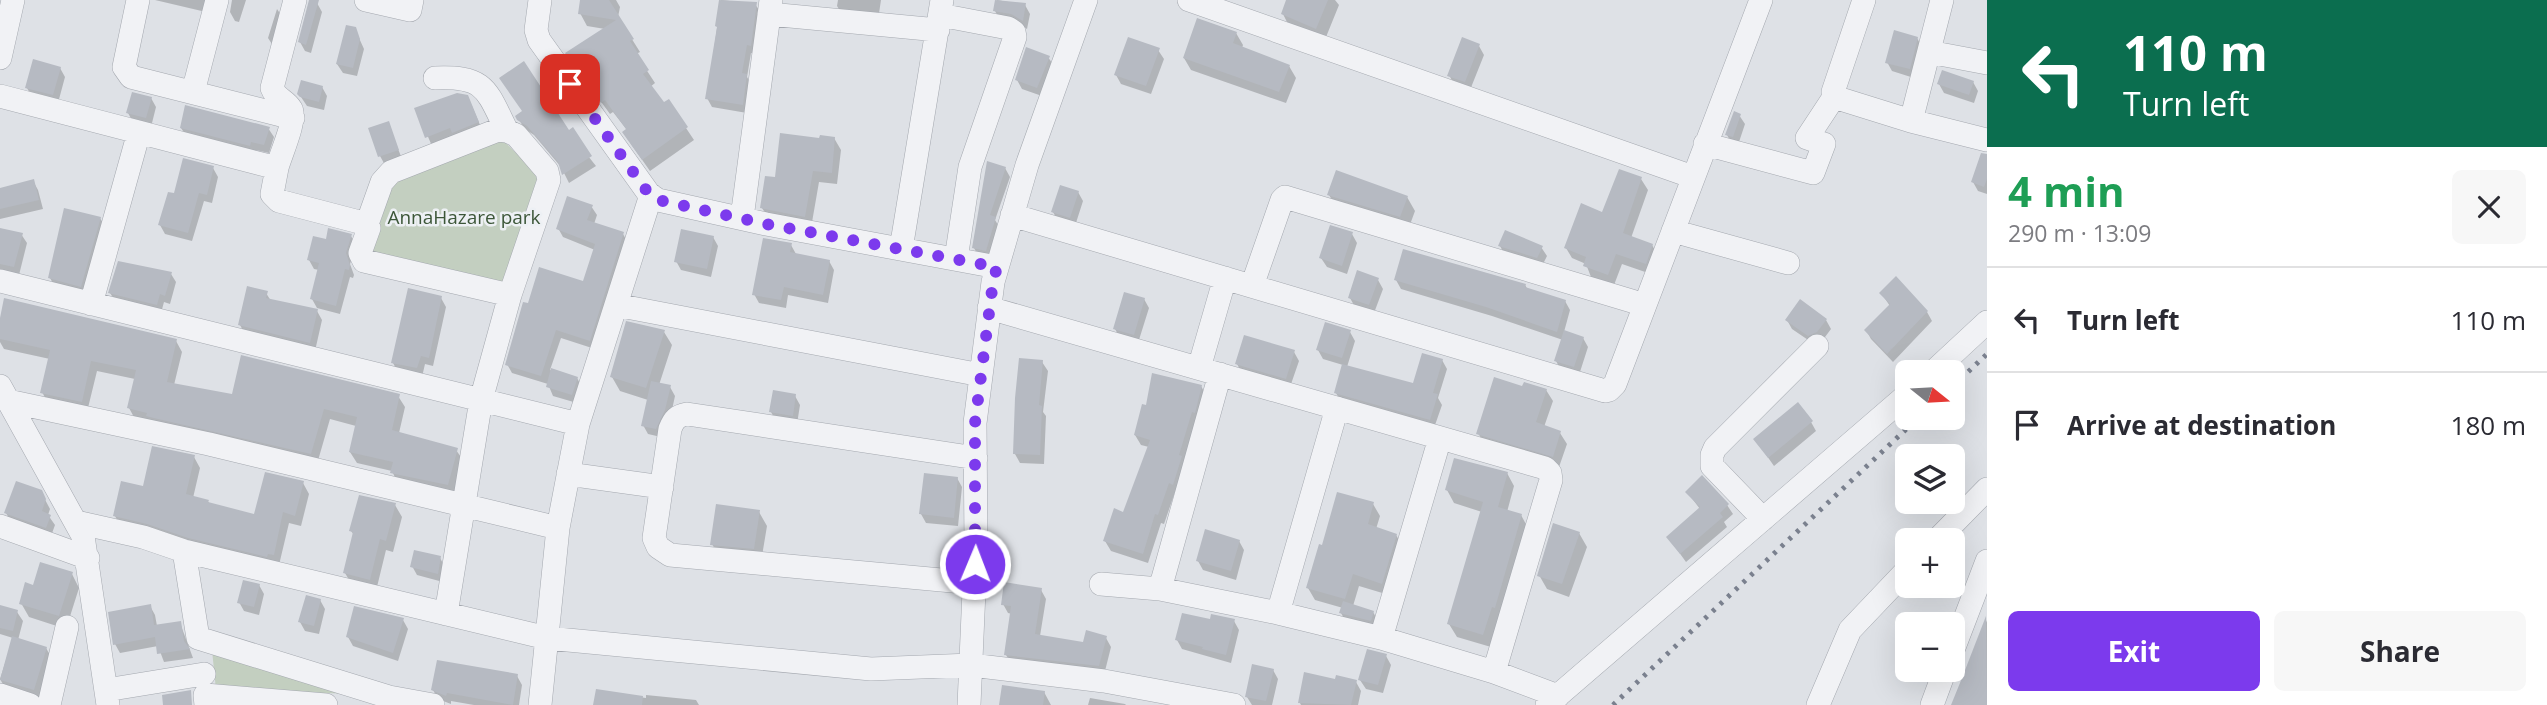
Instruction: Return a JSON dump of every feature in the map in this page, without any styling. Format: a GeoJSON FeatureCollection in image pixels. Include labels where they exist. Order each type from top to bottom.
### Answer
{"type":"FeatureCollection","features":[{"type":"Feature","properties":{"kind":"street"},"geometry":{"type":"LineString","coordinates":[[0,58],[13,0]]}},
{"type":"Feature","properties":{"kind":"street"},"geometry":{"type":"LineString","coordinates":[[138,0],[124,67],[127,73],[293,118]]}},
{"type":"Feature","properties":{"kind":"street"},"geometry":{"type":"LineString","coordinates":[[193,92],[217,0]]}},
{"type":"Feature","properties":{"kind":"street"},"geometry":{"type":"LineString","coordinates":[[296,0],[272,89],[274,94],[290,107],[293,118],[276,168],[272,194],[279,201],[367,224]]}},
{"type":"Feature","properties":{"kind":"street"},"geometry":{"type":"LineString","coordinates":[[366,0],[410,10],[412,0]]}},
{"type":"Feature","properties":{"kind":"street"},"geometry":{"type":"LineString","coordinates":[[540,0],[536,30],[539,40],[658,200],[997,267]]}},
{"type":"Feature","properties":{"kind":"street"},"geometry":{"type":"LineString","coordinates":[[969,705],[974,583],[975,423],[989,308],[997,267],[1027,165],[1086,0]]}},
{"type":"Feature","properties":{"kind":"street"},"geometry":{"type":"LineString","coordinates":[[1189,0],[1693,177]]}},
{"type":"Feature","properties":{"kind":"street"},"geometry":{"type":"LineString","coordinates":[[1012,215],[1609,390],[1615,384],[1761,0]]}},
{"type":"Feature","properties":{"kind":"street"},"geometry":{"type":"LineString","coordinates":[[1835,97],[1833,92],[1864,0]]}},
{"type":"Feature","properties":{"kind":"street"},"geometry":{"type":"LineString","coordinates":[[1911,121],[1942,0]]}},
{"type":"Feature","properties":{"kind":"street"},"geometry":{"type":"LineString","coordinates":[[742,218],[770,7],[940,15],[1008,27],[1015,37],[970,167],[962,203],[956,259]]}},
{"type":"Feature","properties":{"kind":"street"},"geometry":{"type":"LineString","coordinates":[[901,249],[940,15]]}},
{"type":"Feature","properties":{"kind":"street"},"geometry":{"type":"LineString","coordinates":[[1929,52],[1987,64]]}},
{"type":"Feature","properties":{"kind":"street"},"geometry":{"type":"LineString","coordinates":[[435,78],[457,77],[479,83],[489,94],[507,131]]}},
{"type":"Feature","properties":{"kind":"street"},"geometry":{"type":"LineString","coordinates":[[0,96],[276,168]]}},
{"type":"Feature","properties":{"kind":"street"},"geometry":{"type":"LineString","coordinates":[[1705,144],[1813,173],[1824,144],[1807,138],[1835,97]]}},
{"type":"Feature","properties":{"kind":"street"},"geometry":{"type":"LineString","coordinates":[[1835,97],[1911,121],[1987,140]]}},
{"type":"Feature","properties":{"kind":"street"},"geometry":{"type":"LineString","coordinates":[[446,614],[481,400],[510,295],[549,180],[547,172],[516,135],[507,131],[489,132],[391,172],[382,182],[367,224],[369,228],[360,253],[364,261],[510,295]]}},
{"type":"Feature","properties":{"kind":"street"},"geometry":{"type":"LineString","coordinates":[[91,304],[139,132]]}},
{"type":"Feature","properties":{"kind":"street"},"geometry":{"type":"LineString","coordinates":[[540,705],[558,528],[578,424],[652,195]]}},
{"type":"Feature","properties":{"kind":"street"},"geometry":{"type":"LineString","coordinates":[[1252,286],[1285,197],[1645,305]]}},
{"type":"Feature","properties":{"kind":"street"},"geometry":{"type":"LineString","coordinates":[[1673,231],[1788,262]]}},
{"type":"Feature","properties":{"kind":"street"},"geometry":{"type":"LineString","coordinates":[[1160,589],[1210,371],[1224,278]]}},
{"type":"Feature","properties":{"kind":"street"},"geometry":{"type":"LineString","coordinates":[[0,281],[578,424]]}},
{"type":"Feature","properties":{"kind":"street"},"geometry":{"type":"LineString","coordinates":[[616,305],[981,375]]}},
{"type":"Feature","properties":{"kind":"street"},"geometry":{"type":"LineString","coordinates":[[989,308],[1545,468],[1550,473],[1551,480],[1494,672]]}},
{"type":"Feature","properties":{"kind":"street"},"geometry":{"type":"LineString","coordinates":[[1946,360],[1987,322]]}},
{"type":"Feature","properties":{"kind":"street"},"geometry":{"type":"LineString","coordinates":[[1763,519],[1712,466],[1712,455],[1715,448],[1817,346]]}},
{"type":"Feature","properties":{"kind":"street"},"geometry":{"type":"LineString","coordinates":[[1101,584],[1160,589],[1381,638],[1494,672],[1552,700],[1895,405]]}},
{"type":"Feature","properties":{"kind":"street"},"geometry":{"type":"LineString","coordinates":[[7,407],[209,444],[558,528]]}},
{"type":"Feature","properties":{"kind":"street"},"geometry":{"type":"LineString","coordinates":[[7,407],[76,522],[88,558],[107,697],[205,691],[326,705]]}},
{"type":"Feature","properties":{"kind":"street"},"geometry":{"type":"LineString","coordinates":[[1278,614],[1337,408]]}},
{"type":"Feature","properties":{"kind":"street"},"geometry":{"type":"LineString","coordinates":[[974,583],[670,555],[658,547],[654,538],[670,429],[674,420],[687,414],[976,458]]}},
{"type":"Feature","properties":{"kind":"street"},"geometry":{"type":"LineString","coordinates":[[1381,638],[1440,438]]}},
{"type":"Feature","properties":{"kind":"street"},"geometry":{"type":"LineString","coordinates":[[568,474],[662,487]]}},
{"type":"Feature","properties":{"kind":"street"},"geometry":{"type":"LineString","coordinates":[[1949,528],[1987,489]]}},
{"type":"Feature","properties":{"kind":"street"},"geometry":{"type":"LineString","coordinates":[[76,522],[143,537],[184,551],[547,638],[871,669],[971,665],[1104,681],[1143,697],[1234,705]]}},
{"type":"Feature","properties":{"kind":"street"},"geometry":{"type":"LineString","coordinates":[[0,526],[88,558]]}},
{"type":"Feature","properties":{"kind":"street"},"geometry":{"type":"LineString","coordinates":[[184,551],[205,691]]}},
{"type":"Feature","properties":{"kind":"street"},"geometry":{"type":"LineString","coordinates":[[1965,619],[1987,561]]}},
{"type":"Feature","properties":{"kind":"street"},"geometry":{"type":"LineString","coordinates":[[1818,705],[1850,630],[1895,583]]}},
{"type":"Feature","properties":{"kind":"street"},"geometry":{"type":"LineString","coordinates":[[49,705],[67,626]]}},
{"type":"Feature","properties":{"kind":"street"},"geometry":{"type":"LineString","coordinates":[[198,638],[389,697],[433,705]]}},
{"type":"Feature","properties":{"kind":"street"},"geometry":{"type":"LineString","coordinates":[[1932,705],[1941,682]]}},
{"type":"Feature","properties":{"kind":"street"},"geometry":{"type":"LineString","coordinates":[[0,695],[30,705]]}},
{"type":"Feature","properties":{"kind":"street"},"geometry":{"type":"LineString","coordinates":[[352,705],[389,697]]}},
{"type":"Feature","properties":{"kind":"green space","name":"AnnaHazare park"},"geometry":{"type":"Polygon","coordinates":[[[503,140],[539,176],[505,287],[371,252],[391,187],[399,178],[503,140]]]}},
{"type":"Feature","properties":{"kind":"green space"},"geometry":{"type":"Polygon","coordinates":[[[212,650],[359,694],[216,690],[212,650]]]}},
{"type":"Feature","properties":{"kind":"building"},"geometry":{"type":"Polygon","coordinates":[[[309,0],[319,0],[306,45],[298,42],[309,0]]]}},
{"type":"Feature","properties":{"kind":"building"},"geometry":{"type":"Polygon","coordinates":[[[580,0],[609,0],[634,39],[630,41],[649,70],[643,74],[664,102],[669,99],[688,127],[642,160],[622,132],[626,129],[605,100],[601,103],[565,53],[616,20],[578,14],[580,0]]]}},
{"type":"Feature","properties":{"kind":"building"},"geometry":{"type":"Polygon","coordinates":[[[719,0],[757,2],[751,46],[747,45],[742,73],[747,74],[743,105],[705,99],[719,0]]]}},
{"type":"Feature","properties":{"kind":"building"},"geometry":{"type":"Polygon","coordinates":[[[995,0],[1026,3],[1023,21],[1011,14],[993,11],[995,0]]]}},
{"type":"Feature","properties":{"kind":"building"},"geometry":{"type":"Polygon","coordinates":[[[1286,0],[1328,0],[1316,29],[1281,14],[1286,0]]]}},
{"type":"Feature","properties":{"kind":"building"},"geometry":{"type":"Polygon","coordinates":[[[1197,18],[1237,32],[1233,43],[1290,65],[1279,92],[1183,58],[1197,18]]]}},
{"type":"Feature","properties":{"kind":"building"},"geometry":{"type":"Polygon","coordinates":[[[346,25],[356,27],[360,39],[353,68],[336,64],[346,25]]]}},
{"type":"Feature","properties":{"kind":"building"},"geometry":{"type":"Polygon","coordinates":[[[1894,30],[1918,37],[1910,69],[1885,63],[1894,30]]]}},
{"type":"Feature","properties":{"kind":"building"},"geometry":{"type":"Polygon","coordinates":[[[1128,37],[1160,48],[1146,86],[1114,75],[1128,37]]]}},
{"type":"Feature","properties":{"kind":"building"},"geometry":{"type":"Polygon","coordinates":[[[1462,37],[1480,44],[1465,82],[1447,76],[1462,37]]]}},
{"type":"Feature","properties":{"kind":"building"},"geometry":{"type":"Polygon","coordinates":[[[1026,47],[1050,56],[1037,88],[1015,80],[1026,47]]]}},
{"type":"Feature","properties":{"kind":"building"},"geometry":{"type":"Polygon","coordinates":[[[33,59],[61,67],[53,95],[25,88],[33,59]]]}},
{"type":"Feature","properties":{"kind":"building"},"geometry":{"type":"Polygon","coordinates":[[[524,61],[569,130],[573,127],[592,156],[562,175],[558,162],[527,126],[517,120],[515,116],[522,111],[499,78],[524,61]]]}},
{"type":"Feature","properties":{"kind":"building"},"geometry":{"type":"Polygon","coordinates":[[[1942,70],[1974,81],[1969,95],[1937,84],[1942,70]]]}},
{"type":"Feature","properties":{"kind":"building"},"geometry":{"type":"Polygon","coordinates":[[[301,80],[323,86],[319,102],[297,94],[301,80]]]}},
{"type":"Feature","properties":{"kind":"building"},"geometry":{"type":"Polygon","coordinates":[[[132,92],[152,97],[146,118],[126,113],[132,92]]]}},
{"type":"Feature","properties":{"kind":"building"},"geometry":{"type":"Polygon","coordinates":[[[457,93],[468,95],[479,122],[452,133],[450,128],[425,138],[414,108],[457,93]]]}},
{"type":"Feature","properties":{"kind":"building"},"geometry":{"type":"Polygon","coordinates":[[[185,105],[270,127],[264,145],[251,142],[250,146],[180,128],[185,105]]]}},
{"type":"Feature","properties":{"kind":"building"},"geometry":{"type":"Polygon","coordinates":[[[1734,111],[1741,114],[1733,137],[1725,135],[1734,111]]]}},
{"type":"Feature","properties":{"kind":"building"},"geometry":{"type":"Polygon","coordinates":[[[389,121],[399,150],[378,157],[368,128],[389,121]]]}},
{"type":"Feature","properties":{"kind":"building"},"geometry":{"type":"Polygon","coordinates":[[[780,133],[819,138],[820,135],[835,137],[832,173],[813,171],[805,217],[760,208],[765,176],[775,177],[780,133]]]}},
{"type":"Feature","properties":{"kind":"building"},"geometry":{"type":"Polygon","coordinates":[[[1981,153],[1987,154],[1987,179],[1984,187],[1971,182],[1981,153]]]}},
{"type":"Feature","properties":{"kind":"building"},"geometry":{"type":"Polygon","coordinates":[[[183,158],[214,166],[207,195],[199,193],[188,233],[158,225],[168,192],[174,193],[183,158]]]}},
{"type":"Feature","properties":{"kind":"building"},"geometry":{"type":"Polygon","coordinates":[[[987,161],[1006,167],[990,215],[996,217],[986,251],[972,248],[987,161]]]}},
{"type":"Feature","properties":{"kind":"building"},"geometry":{"type":"Polygon","coordinates":[[[1619,169],[1642,177],[1623,233],[1653,244],[1646,264],[1616,254],[1608,275],[1583,266],[1586,257],[1564,248],[1581,203],[1602,212],[1619,169]]]}},
{"type":"Feature","properties":{"kind":"building"},"geometry":{"type":"Polygon","coordinates":[[[1336,170],[1408,196],[1400,217],[1327,195],[1336,170]]]}},
{"type":"Feature","properties":{"kind":"building"},"geometry":{"type":"Polygon","coordinates":[[[34,179],[39,200],[0,209],[0,188],[34,179]]]}},
{"type":"Feature","properties":{"kind":"building"},"geometry":{"type":"Polygon","coordinates":[[[1060,185],[1079,191],[1070,218],[1051,212],[1060,185]]]}},
{"type":"Feature","properties":{"kind":"building"},"geometry":{"type":"Polygon","coordinates":[[[567,196],[593,205],[587,220],[624,232],[590,341],[556,330],[541,376],[505,365],[523,302],[528,303],[539,267],[583,281],[595,244],[556,229],[567,196]]]}},
{"type":"Feature","properties":{"kind":"building"},"geometry":{"type":"Polygon","coordinates":[[[64,208],[101,217],[81,287],[48,278],[64,208]]]}},
{"type":"Feature","properties":{"kind":"building"},"geometry":{"type":"Polygon","coordinates":[[[1330,225],[1353,232],[1342,266],[1319,258],[1330,225]]]}},
{"type":"Feature","properties":{"kind":"building"},"geometry":{"type":"Polygon","coordinates":[[[0,228],[23,233],[14,267],[0,264],[0,228]]]}},
{"type":"Feature","properties":{"kind":"building"},"geometry":{"type":"Polygon","coordinates":[[[328,228],[352,234],[346,253],[349,270],[345,269],[336,306],[310,299],[319,263],[307,260],[313,236],[326,239],[328,228]]]}},
{"type":"Feature","properties":{"kind":"building"},"geometry":{"type":"Polygon","coordinates":[[[681,229],[714,236],[707,269],[674,262],[681,229]]]}},
{"type":"Feature","properties":{"kind":"building"},"geometry":{"type":"Polygon","coordinates":[[[1505,230],[1543,246],[1537,258],[1498,246],[1505,230]]]}},
{"type":"Feature","properties":{"kind":"building"},"geometry":{"type":"Polygon","coordinates":[[[763,238],[792,243],[790,252],[830,260],[823,295],[784,287],[781,300],[752,295],[763,238]]]}},
{"type":"Feature","properties":{"kind":"building"},"geometry":{"type":"Polygon","coordinates":[[[1403,249],[1526,284],[1525,287],[1566,300],[1557,332],[1486,307],[1394,280],[1403,249]]]}},
{"type":"Feature","properties":{"kind":"building"},"geometry":{"type":"Polygon","coordinates":[[[118,261],[172,272],[165,296],[160,294],[157,305],[108,293],[118,261]]]}},
{"type":"Feature","properties":{"kind":"building"},"geometry":{"type":"Polygon","coordinates":[[[1357,270],[1379,278],[1369,305],[1348,298],[1357,270]]]}},
{"type":"Feature","properties":{"kind":"building"},"geometry":{"type":"Polygon","coordinates":[[[1896,276],[1928,311],[1887,354],[1864,330],[1890,304],[1879,293],[1896,276]]]}},
{"type":"Feature","properties":{"kind":"building"},"geometry":{"type":"Polygon","coordinates":[[[247,286],[268,291],[266,298],[318,309],[310,343],[238,325],[247,286]]]}},
{"type":"Feature","properties":{"kind":"building"},"geometry":{"type":"Polygon","coordinates":[[[408,288],[442,296],[429,358],[421,356],[417,368],[391,363],[408,288]]]}},
{"type":"Feature","properties":{"kind":"building"},"geometry":{"type":"Polygon","coordinates":[[[1124,292],[1145,298],[1134,335],[1113,329],[1124,292]]]}},
{"type":"Feature","properties":{"kind":"building"},"geometry":{"type":"Polygon","coordinates":[[[4,298],[177,339],[167,382],[232,394],[241,355],[400,394],[392,430],[458,448],[448,485],[390,473],[393,462],[349,452],[357,417],[324,409],[311,454],[146,416],[147,413],[127,408],[136,370],[91,361],[82,402],[40,393],[50,350],[0,339],[4,298]]]}},
{"type":"Feature","properties":{"kind":"building"},"geometry":{"type":"Polygon","coordinates":[[[1800,299],[1827,319],[1817,332],[1808,336],[1785,320],[1800,299]]]}},
{"type":"Feature","properties":{"kind":"building"},"geometry":{"type":"Polygon","coordinates":[[[626,321],[665,330],[646,388],[610,377],[626,321]]]}},
{"type":"Feature","properties":{"kind":"building"},"geometry":{"type":"Polygon","coordinates":[[[1325,322],[1351,330],[1342,358],[1316,350],[1325,322]]]}},
{"type":"Feature","properties":{"kind":"building"},"geometry":{"type":"Polygon","coordinates":[[[1564,330],[1584,337],[1574,367],[1554,361],[1564,330]]]}},
{"type":"Feature","properties":{"kind":"building"},"geometry":{"type":"Polygon","coordinates":[[[1244,335],[1295,350],[1286,379],[1235,364],[1244,335]]]}},
{"type":"Feature","properties":{"kind":"building"},"geometry":{"type":"Polygon","coordinates":[[[1422,353],[1443,359],[1433,393],[1438,394],[1430,420],[1334,393],[1342,364],[1413,383],[1422,353]]]}},
{"type":"Feature","properties":{"kind":"building"},"geometry":{"type":"Polygon","coordinates":[[[1019,358],[1043,360],[1039,405],[1042,406],[1040,455],[1013,454],[1019,358]]]}},
{"type":"Feature","properties":{"kind":"building"},"geometry":{"type":"Polygon","coordinates":[[[551,368],[578,377],[572,395],[546,387],[551,368]]]}},
{"type":"Feature","properties":{"kind":"building"},"geometry":{"type":"Polygon","coordinates":[[[1152,373],[1202,385],[1179,455],[1182,456],[1173,485],[1169,483],[1158,515],[1155,514],[1143,554],[1103,541],[1114,508],[1123,512],[1150,440],[1134,435],[1142,404],[1146,405],[1152,373]]]}},
{"type":"Feature","properties":{"kind":"building"},"geometry":{"type":"Polygon","coordinates":[[[1494,377],[1522,386],[1524,382],[1547,389],[1536,422],[1561,431],[1553,457],[1476,434],[1494,377]]]}},
{"type":"Feature","properties":{"kind":"building"},"geometry":{"type":"Polygon","coordinates":[[[651,381],[671,385],[665,410],[656,429],[641,426],[651,381]]]}},
{"type":"Feature","properties":{"kind":"building"},"geometry":{"type":"Polygon","coordinates":[[[773,390],[796,394],[793,416],[769,412],[773,390]]]}},
{"type":"Feature","properties":{"kind":"building"},"geometry":{"type":"Polygon","coordinates":[[[1798,402],[1813,421],[1768,458],[1753,439],[1798,402]]]}},
{"type":"Feature","properties":{"kind":"building"},"geometry":{"type":"Polygon","coordinates":[[[152,446],[195,455],[186,494],[254,514],[265,472],[304,481],[295,516],[283,512],[274,555],[268,554],[267,557],[188,538],[113,516],[121,481],[143,486],[152,446]]]}},
{"type":"Feature","properties":{"kind":"building"},"geometry":{"type":"Polygon","coordinates":[[[1454,458],[1508,472],[1498,507],[1522,514],[1495,608],[1492,607],[1483,635],[1447,624],[1483,502],[1445,490],[1454,458]]]}},
{"type":"Feature","properties":{"kind":"building"},"geometry":{"type":"Polygon","coordinates":[[[924,473],[958,477],[954,518],[919,514],[924,473]]]}},
{"type":"Feature","properties":{"kind":"building"},"geometry":{"type":"Polygon","coordinates":[[[1702,475],[1729,504],[1720,513],[1723,517],[1680,554],[1666,537],[1700,507],[1685,492],[1702,475]]]}},
{"type":"Feature","properties":{"kind":"building"},"geometry":{"type":"Polygon","coordinates":[[[16,481],[42,490],[46,499],[42,511],[51,515],[46,528],[4,513],[16,481]]]}},
{"type":"Feature","properties":{"kind":"building"},"geometry":{"type":"Polygon","coordinates":[[[1337,492],[1374,502],[1368,524],[1397,534],[1382,584],[1353,574],[1345,599],[1306,588],[1337,492]]]}},
{"type":"Feature","properties":{"kind":"building"},"geometry":{"type":"Polygon","coordinates":[[[359,495],[396,503],[386,541],[380,539],[370,580],[343,573],[353,532],[349,531],[359,495]]]}},
{"type":"Feature","properties":{"kind":"building"},"geometry":{"type":"Polygon","coordinates":[[[716,504],[760,510],[754,549],[710,545],[716,504]]]}},
{"type":"Feature","properties":{"kind":"building"},"geometry":{"type":"Polygon","coordinates":[[[1553,523],[1580,532],[1562,584],[1537,576],[1553,523]]]}},
{"type":"Feature","properties":{"kind":"building"},"geometry":{"type":"Polygon","coordinates":[[[1205,529],[1240,540],[1231,571],[1196,561],[1205,529]]]}},
{"type":"Feature","properties":{"kind":"building"},"geometry":{"type":"Polygon","coordinates":[[[414,550],[441,556],[438,574],[410,567],[414,550]]]}},
{"type":"Feature","properties":{"kind":"building"},"geometry":{"type":"Polygon","coordinates":[[[40,562],[73,572],[59,616],[19,604],[25,582],[33,585],[40,562]]]}},
{"type":"Feature","properties":{"kind":"building"},"geometry":{"type":"Polygon","coordinates":[[[243,580],[260,584],[254,607],[237,603],[243,580]]]}},
{"type":"Feature","properties":{"kind":"building"},"geometry":{"type":"Polygon","coordinates":[[[1004,582],[1042,588],[1035,634],[1083,642],[1086,630],[1107,636],[1099,666],[1004,655],[1011,606],[1001,605],[1004,582]]]}},
{"type":"Feature","properties":{"kind":"building"},"geometry":{"type":"Polygon","coordinates":[[[306,595],[321,599],[314,626],[298,622],[306,595]]]}},
{"type":"Feature","properties":{"kind":"building"},"geometry":{"type":"Polygon","coordinates":[[[1343,601],[1374,611],[1371,621],[1339,613],[1343,601]]]}},
{"type":"Feature","properties":{"kind":"building"},"geometry":{"type":"Polygon","coordinates":[[[151,604],[154,625],[181,621],[184,641],[190,649],[157,654],[155,637],[113,645],[108,612],[151,604]]]}},
{"type":"Feature","properties":{"kind":"building"},"geometry":{"type":"Polygon","coordinates":[[[0,605],[18,610],[13,631],[0,628],[0,605]]]}},
{"type":"Feature","properties":{"kind":"building"},"geometry":{"type":"Polygon","coordinates":[[[354,606],[404,618],[393,653],[346,637],[354,606]]]}},
{"type":"Feature","properties":{"kind":"building"},"geometry":{"type":"Polygon","coordinates":[[[1182,613],[1210,619],[1211,614],[1235,619],[1226,655],[1175,640],[1182,613]]]}},
{"type":"Feature","properties":{"kind":"building"},"geometry":{"type":"Polygon","coordinates":[[[1986,616],[1987,705],[1951,705],[1960,682],[1965,682],[1965,670],[1986,616]]]}},
{"type":"Feature","properties":{"kind":"building"},"geometry":{"type":"Polygon","coordinates":[[[12,636],[47,647],[34,690],[0,680],[12,636]]]}},
{"type":"Feature","properties":{"kind":"building"},"geometry":{"type":"Polygon","coordinates":[[[1367,649],[1387,654],[1378,685],[1358,680],[1367,649]]]}},
{"type":"Feature","properties":{"kind":"building"},"geometry":{"type":"Polygon","coordinates":[[[437,660],[518,674],[513,705],[447,693],[446,696],[431,690],[437,660]]]}},
{"type":"Feature","properties":{"kind":"building"},"geometry":{"type":"Polygon","coordinates":[[[1252,664],[1274,669],[1266,701],[1245,697],[1252,664]]]}},
{"type":"Feature","properties":{"kind":"building"},"geometry":{"type":"Polygon","coordinates":[[[1304,672],[1335,679],[1336,675],[1357,680],[1351,705],[1298,703],[1304,672]]]}},
{"type":"Feature","properties":{"kind":"building"},"geometry":{"type":"Polygon","coordinates":[[[1002,685],[1045,691],[1043,705],[999,705],[1002,685]]]}},
{"type":"Feature","properties":{"kind":"building"},"geometry":{"type":"Polygon","coordinates":[[[596,689],[643,696],[642,705],[593,705],[596,689]]]}},
{"type":"Feature","properties":{"kind":"building"},"geometry":{"type":"Polygon","coordinates":[[[191,690],[192,705],[163,705],[162,695],[191,690]]]}},
{"type":"Feature","properties":{"kind":"railway"},"geometry":{"type":"LineString","coordinates":[[1965,375],[1987,354]]}},
{"type":"Feature","properties":{"kind":"railway"},"geometry":{"type":"LineString","coordinates":[[1613,705],[1905,430]]}},
{"type":"Feature","properties":{"kind":"route"},"geometry":{"type":"LineString","coordinates":[[570,84],[649,194],[658,200],[766,224],[997,267],[975,423],[975,564]]}}]}
